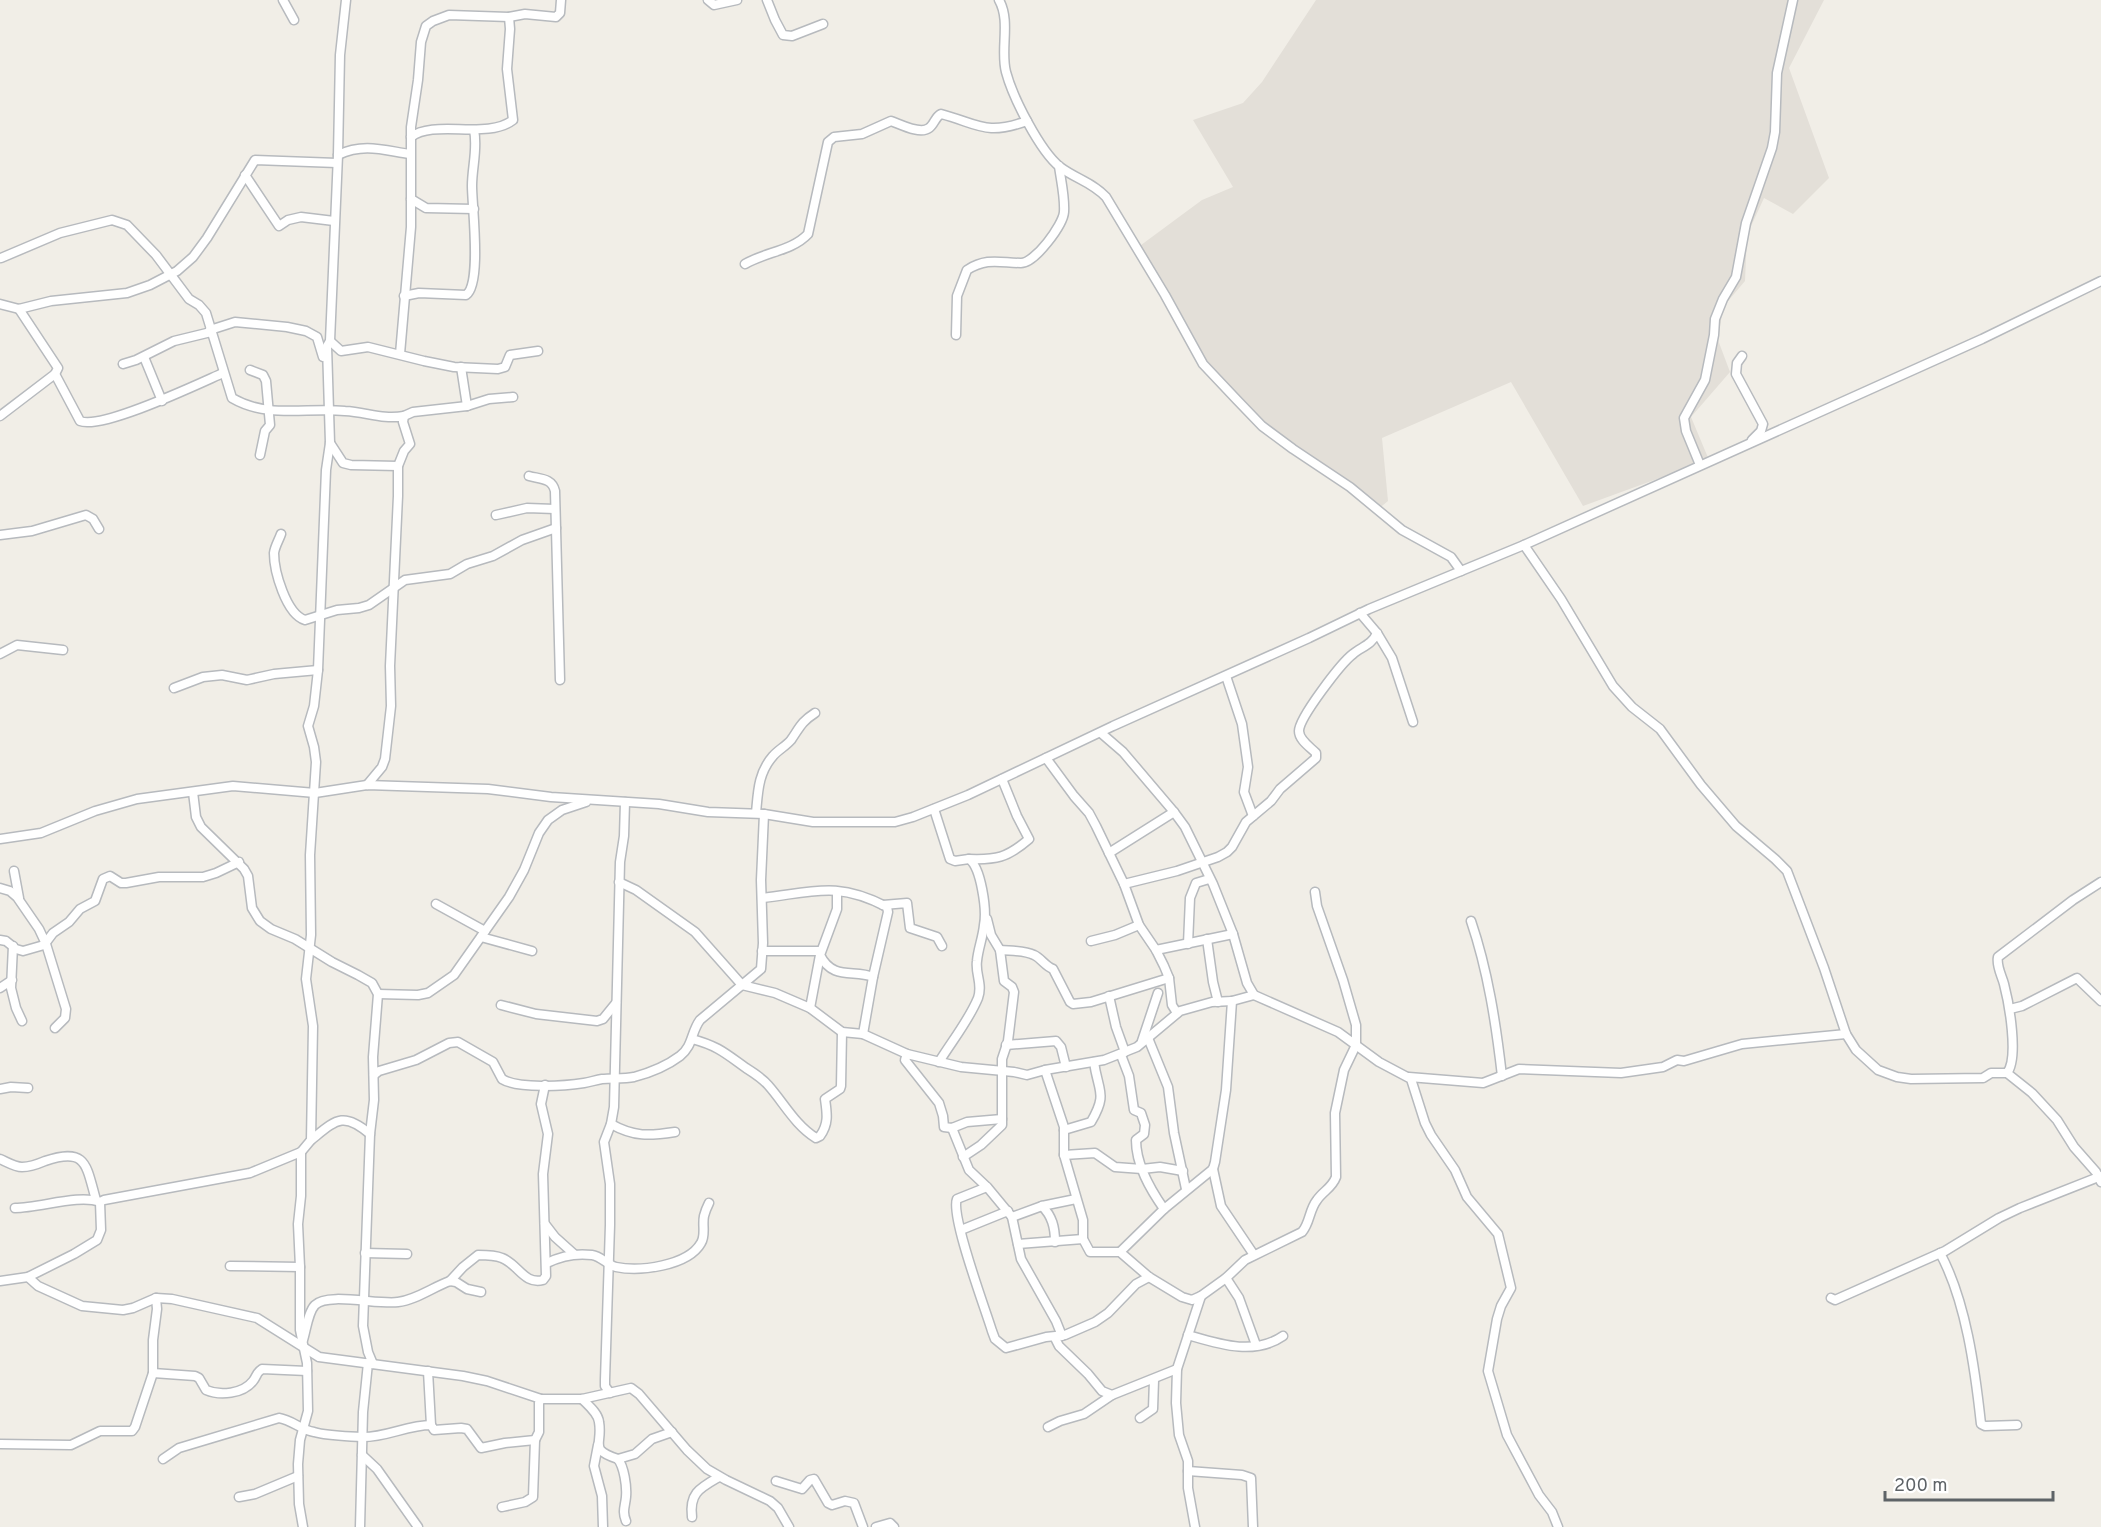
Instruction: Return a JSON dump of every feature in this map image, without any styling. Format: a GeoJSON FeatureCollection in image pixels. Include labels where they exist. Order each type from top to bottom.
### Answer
{"type":"FeatureCollection","features":[{"type":"Feature","properties":{"kind":"street"},"geometry":{"type":"LineString","coordinates":[[283,0],[294,20]]}},
{"type":"Feature","properties":{"kind":"street"},"geometry":{"type":"LineString","coordinates":[[327,411],[327,346],[330,340],[340,55],[345,0]]}},
{"type":"Feature","properties":{"kind":"street"},"geometry":{"type":"LineString","coordinates":[[400,354],[411,227],[409,154],[411,127],[421,42],[426,26],[449,15],[559,16],[561,0]]}},
{"type":"Feature","properties":{"kind":"street"},"geometry":{"type":"LineString","coordinates":[[708,0],[714,5],[737,0]]}},
{"type":"Feature","properties":{"kind":"street"},"geometry":{"type":"LineString","coordinates":[[768,0],[781,32],[787,37],[823,24]]}},
{"type":"Feature","properties":{"kind":"street"},"geometry":{"type":"LineString","coordinates":[[999,0],[1004,15],[1005,69],[1027,121],[1059,166],[1095,186],[1106,197],[1203,364],[1262,426],[1350,487],[1402,530],[1451,557],[1461,571]]}},
{"type":"Feature","properties":{"kind":"street"},"geometry":{"type":"LineString","coordinates":[[1700,465],[1686,431],[1684,418],[1705,380],[1715,319],[1722,299],[1736,277],[1746,223],[1772,148],[1775,132],[1777,73],[1793,0]]}},
{"type":"Feature","properties":{"kind":"street"},"geometry":{"type":"LineString","coordinates":[[411,137],[425,131],[474,130],[503,126],[513,120],[507,69],[510,29],[508,17]]}},
{"type":"Feature","properties":{"kind":"street"},"geometry":{"type":"LineString","coordinates":[[745,264],[791,246],[808,234],[828,142],[834,137],[862,134],[891,121],[915,129],[927,130],[941,114],[968,124],[989,128],[1010,127],[1027,121]]}},
{"type":"Feature","properties":{"kind":"street"},"geometry":{"type":"LineString","coordinates":[[404,296],[466,295],[470,292],[476,242],[472,185],[476,139],[474,130]]}},
{"type":"Feature","properties":{"kind":"street"},"geometry":{"type":"LineString","coordinates":[[0,304],[19,309],[51,301],[127,293],[170,275],[186,265],[193,257],[255,160],[337,159],[352,148],[409,154]]}},
{"type":"Feature","properties":{"kind":"street"},"geometry":{"type":"LineString","coordinates":[[956,335],[957,296],[968,270],[992,261],[1022,263],[1029,261],[1041,250],[1062,221],[1063,203],[1059,166]]}},
{"type":"Feature","properties":{"kind":"street"},"geometry":{"type":"LineString","coordinates":[[245,175],[279,226],[288,220],[301,218],[334,221]]}},
{"type":"Feature","properties":{"kind":"street"},"geometry":{"type":"LineString","coordinates":[[411,199],[426,208],[474,209]]}},
{"type":"Feature","properties":{"kind":"street"},"geometry":{"type":"LineString","coordinates":[[1,258],[60,233],[112,220],[127,225],[156,255],[189,299],[202,307],[232,398],[249,406],[268,410],[344,410],[390,419],[413,412],[467,406],[489,399],[513,397]]}},
{"type":"Feature","properties":{"kind":"street"},"geometry":{"type":"LineString","coordinates":[[0,839],[41,834],[95,811],[137,799],[233,786],[315,792],[367,785],[488,789],[592,800],[659,804],[708,812],[760,814],[813,822],[889,822],[913,817],[1002,780],[1360,613],[1524,545],[1982,339],[2101,280]]}},
{"type":"Feature","properties":{"kind":"street"},"geometry":{"type":"LineString","coordinates":[[0,416],[55,374],[58,368],[19,309]]}},
{"type":"Feature","properties":{"kind":"street"},"geometry":{"type":"LineString","coordinates":[[123,364],[144,357],[174,341],[234,322],[306,331],[317,337],[323,357],[330,443],[326,470],[318,670],[316,695],[308,726],[315,755],[315,792],[310,855],[311,927],[306,979],[313,1026],[311,1140]]}},
{"type":"Feature","properties":{"kind":"street"},"geometry":{"type":"LineString","coordinates":[[330,340],[341,351],[368,346],[424,361],[461,367],[502,368],[507,365],[510,355],[538,351]]}},
{"type":"Feature","properties":{"kind":"street"},"geometry":{"type":"LineString","coordinates":[[1742,356],[1737,363],[1736,374],[1763,424],[1761,431],[1747,444]]}},
{"type":"Feature","properties":{"kind":"street"},"geometry":{"type":"LineString","coordinates":[[144,357],[162,400]]}},
{"type":"Feature","properties":{"kind":"street"},"geometry":{"type":"LineString","coordinates":[[461,367],[467,406]]}},
{"type":"Feature","properties":{"kind":"street"},"geometry":{"type":"LineString","coordinates":[[250,370],[265,376],[270,427],[265,431],[260,455]]}},
{"type":"Feature","properties":{"kind":"street"},"geometry":{"type":"LineString","coordinates":[[55,374],[80,421],[87,424],[106,420],[162,400],[223,373]]}},
{"type":"Feature","properties":{"kind":"street"},"geometry":{"type":"LineString","coordinates":[[367,785],[386,759],[391,706],[390,666],[398,466],[404,451],[410,444],[403,422],[404,416]]}},
{"type":"Feature","properties":{"kind":"street"},"geometry":{"type":"LineString","coordinates":[[330,443],[343,463],[398,466]]}},
{"type":"Feature","properties":{"kind":"street"},"geometry":{"type":"LineString","coordinates":[[529,476],[549,480],[554,484],[560,681]]}},
{"type":"Feature","properties":{"kind":"street"},"geometry":{"type":"LineString","coordinates":[[496,515],[527,507],[555,510]]}},
{"type":"Feature","properties":{"kind":"street"},"geometry":{"type":"LineString","coordinates":[[0,535],[32,531],[86,515],[93,519],[99,529]]}},
{"type":"Feature","properties":{"kind":"street"},"geometry":{"type":"LineString","coordinates":[[280,534],[275,547],[275,559],[285,599],[299,618],[305,620],[337,610],[369,605],[379,596],[409,579],[450,574],[467,564],[493,556],[522,540],[556,528]]}},
{"type":"Feature","properties":{"kind":"street"},"geometry":{"type":"LineString","coordinates":[[1524,545],[1561,599],[1613,686],[1632,707],[1660,729],[1701,785],[1736,826],[1787,871],[1794,885],[1801,911],[1846,1034],[1856,1050],[1878,1070],[1897,1077],[1911,1079],[1983,1078],[1991,1072],[2007,1073],[2032,1093],[2051,1113],[2074,1147],[2100,1178],[2041,1199],[1999,1218],[1940,1253],[1845,1296],[1835,1300],[1832,1298]]}},
{"type":"Feature","properties":{"kind":"street"},"geometry":{"type":"LineString","coordinates":[[1360,613],[1377,633],[1392,658],[1413,722]]}},
{"type":"Feature","properties":{"kind":"street"},"geometry":{"type":"LineString","coordinates":[[1124,884],[1202,862],[1227,852],[1246,822],[1316,758],[1316,753],[1302,739],[1299,730],[1301,723],[1320,692],[1340,667],[1351,655],[1375,639],[1377,633]]}},
{"type":"Feature","properties":{"kind":"street"},"geometry":{"type":"LineString","coordinates":[[0,654],[17,645],[63,650]]}},
{"type":"Feature","properties":{"kind":"street"},"geometry":{"type":"LineString","coordinates":[[174,688],[203,677],[222,675],[247,680],[274,674],[318,670]]}},
{"type":"Feature","properties":{"kind":"street"},"geometry":{"type":"LineString","coordinates":[[1226,675],[1242,724],[1248,767],[1244,792],[1253,816]]}},
{"type":"Feature","properties":{"kind":"street"},"geometry":{"type":"LineString","coordinates":[[374,1076],[379,1071],[416,1060],[449,1043],[458,1042],[493,1062],[502,1079],[518,1085],[571,1085],[599,1079],[635,1077],[666,1064],[686,1051],[700,1020],[761,969],[762,898],[758,788],[767,764],[789,742],[800,724],[816,713]]}},
{"type":"Feature","properties":{"kind":"street"},"geometry":{"type":"LineString","coordinates":[[1101,733],[1123,752],[1174,812],[1192,841],[1233,933],[1247,982],[1254,995],[1338,1032],[1379,1062],[1409,1077],[1483,1083],[1520,1069],[1531,1068],[1621,1073],[1663,1067],[1677,1060],[1684,1062],[1742,1044],[1846,1034]]}},
{"type":"Feature","properties":{"kind":"street"},"geometry":{"type":"LineString","coordinates":[[1046,758],[1089,813],[1124,884],[1139,925],[1156,950],[1169,978],[1172,1005],[1177,1013]]}},
{"type":"Feature","properties":{"kind":"street"},"geometry":{"type":"LineString","coordinates":[[934,808],[950,859],[956,861],[994,860],[1029,839],[1002,780]]}},
{"type":"Feature","properties":{"kind":"street"},"geometry":{"type":"LineString","coordinates":[[193,792],[196,817],[201,827],[239,862],[248,876],[254,915],[271,929],[295,939],[372,983],[378,994],[373,1057],[363,1326],[371,1364],[362,1437],[360,1527]]}},
{"type":"Feature","properties":{"kind":"street"},"geometry":{"type":"LineString","coordinates":[[378,994],[407,996],[428,993],[454,975],[509,897],[524,870],[539,833],[548,820],[562,810],[592,800]]}},
{"type":"Feature","properties":{"kind":"street"},"geometry":{"type":"LineString","coordinates":[[608,1389],[610,1184],[604,1147],[614,1107],[619,882],[625,802]]}},
{"type":"Feature","properties":{"kind":"street"},"geometry":{"type":"LineString","coordinates":[[1109,853],[1174,812]]}},
{"type":"Feature","properties":{"kind":"street"},"geometry":{"type":"LineString","coordinates":[[963,1156],[995,1134],[1002,1125],[1002,1053],[1011,1023],[1014,992],[1003,978],[1000,950],[991,935],[978,876],[969,859]]}},
{"type":"Feature","properties":{"kind":"street"},"geometry":{"type":"LineString","coordinates":[[0,940],[23,951],[30,951],[46,944],[53,933],[69,922],[81,909],[95,901],[106,876],[121,883],[159,877],[203,877],[239,862]]}},
{"type":"Feature","properties":{"kind":"street"},"geometry":{"type":"LineString","coordinates":[[14,871],[20,901]]}},
{"type":"Feature","properties":{"kind":"street"},"geometry":{"type":"LineString","coordinates":[[1188,944],[1192,892],[1196,883],[1209,879]]}},
{"type":"Feature","properties":{"kind":"street"},"geometry":{"type":"LineString","coordinates":[[619,882],[636,890],[695,932],[742,984],[775,993],[810,1008],[842,1032],[863,1034],[907,1054],[961,1067],[1027,1076],[1045,1070],[1094,1062],[1123,1053],[1145,1041],[1177,1013],[1254,995]]}},
{"type":"Feature","properties":{"kind":"street"},"geometry":{"type":"LineString","coordinates":[[2007,1073],[2011,1066],[2012,1026],[2010,1009],[1997,962],[1998,957],[2073,900],[2101,882]]}},
{"type":"Feature","properties":{"kind":"street"},"geometry":{"type":"LineString","coordinates":[[0,888],[13,893],[20,901],[39,928],[46,944],[66,1009],[64,1018],[55,1028]]}},
{"type":"Feature","properties":{"kind":"street"},"geometry":{"type":"LineString","coordinates":[[762,898],[822,889],[855,893],[887,908],[863,1034]]}},
{"type":"Feature","properties":{"kind":"street"},"geometry":{"type":"LineString","coordinates":[[810,1008],[820,953],[837,909],[837,892]]}},
{"type":"Feature","properties":{"kind":"street"},"geometry":{"type":"LineString","coordinates":[[1045,1070],[1064,1130],[1062,1143],[1064,1155],[1083,1220],[1083,1239],[1090,1252],[1120,1252],[1149,1277],[1187,1299],[1201,1296],[1254,1255],[1302,1232],[1306,1228],[1309,1213],[1318,1198],[1334,1182],[1337,1144],[1335,1113],[1344,1070],[1356,1045],[1354,1017],[1317,906],[1315,892]]}},
{"type":"Feature","properties":{"kind":"street"},"geometry":{"type":"LineString","coordinates":[[883,906],[907,903],[910,928],[938,937],[942,946]]}},
{"type":"Feature","properties":{"kind":"street"},"geometry":{"type":"LineString","coordinates":[[436,904],[483,934],[532,951]]}},
{"type":"Feature","properties":{"kind":"street"},"geometry":{"type":"LineString","coordinates":[[939,1062],[978,997],[980,982],[976,962],[985,915]]}},
{"type":"Feature","properties":{"kind":"street"},"geometry":{"type":"LineString","coordinates":[[1471,921],[1496,1025],[1502,1076]]}},
{"type":"Feature","properties":{"kind":"street"},"geometry":{"type":"LineString","coordinates":[[1091,941],[1115,935],[1139,925]]}},
{"type":"Feature","properties":{"kind":"street"},"geometry":{"type":"LineString","coordinates":[[1156,950],[1233,933]]}},
{"type":"Feature","properties":{"kind":"street"},"geometry":{"type":"LineString","coordinates":[[1207,939],[1218,1002]]}},
{"type":"Feature","properties":{"kind":"street"},"geometry":{"type":"LineString","coordinates":[[13,946],[13,998],[22,1021]]}},
{"type":"Feature","properties":{"kind":"street"},"geometry":{"type":"LineString","coordinates":[[1000,950],[1035,955],[1053,969],[1073,1004],[1092,1002],[1169,978]]}},
{"type":"Feature","properties":{"kind":"street"},"geometry":{"type":"LineString","coordinates":[[762,951],[820,953]]}},
{"type":"Feature","properties":{"kind":"street"},"geometry":{"type":"LineString","coordinates":[[820,953],[824,962],[836,970],[846,974],[873,976]]}},
{"type":"Feature","properties":{"kind":"street"},"geometry":{"type":"LineString","coordinates":[[2010,1009],[2022,1006],[2077,978],[2101,1001]]}},
{"type":"Feature","properties":{"kind":"street"},"geometry":{"type":"LineString","coordinates":[[0,988],[12,980]]}},
{"type":"Feature","properties":{"kind":"street"},"geometry":{"type":"LineString","coordinates":[[1158,993],[1145,1041],[1168,1087],[1174,1133],[1186,1189]]}},
{"type":"Feature","properties":{"kind":"street"},"geometry":{"type":"LineString","coordinates":[[1109,996],[1129,1076],[1133,1108],[1141,1113],[1145,1125],[1144,1134],[1137,1138],[1136,1142],[1142,1169],[1154,1195],[1164,1209]]}},
{"type":"Feature","properties":{"kind":"street"},"geometry":{"type":"LineString","coordinates":[[1232,1001],[1226,1089],[1213,1169],[1221,1206],[1254,1255]]}},
{"type":"Feature","properties":{"kind":"street"},"geometry":{"type":"LineString","coordinates":[[501,1005],[536,1014],[597,1021],[603,1019],[616,1003]]}},
{"type":"Feature","properties":{"kind":"street"},"geometry":{"type":"LineString","coordinates":[[692,1040],[713,1045],[724,1051],[767,1083],[798,1123],[816,1138],[820,1136],[827,1124],[825,1099],[841,1086],[842,1032]]}},
{"type":"Feature","properties":{"kind":"street"},"geometry":{"type":"LineString","coordinates":[[1006,1045],[1056,1041],[1066,1067]]}},
{"type":"Feature","properties":{"kind":"street"},"geometry":{"type":"LineString","coordinates":[[907,1054],[905,1060],[939,1103],[944,1127],[952,1128],[967,1122],[1002,1119]]}},
{"type":"Feature","properties":{"kind":"street"},"geometry":{"type":"LineString","coordinates":[[1064,1130],[1090,1122],[1098,1110],[1102,1096],[1094,1062]]}},
{"type":"Feature","properties":{"kind":"street"},"geometry":{"type":"LineString","coordinates":[[1409,1077],[1414,1085],[1420,1110],[1431,1135],[1455,1170],[1467,1197],[1495,1229],[1499,1239],[1511,1288],[1497,1319],[1487,1365],[1488,1371],[1507,1435],[1539,1496],[1552,1512],[1557,1527]]}},
{"type":"Feature","properties":{"kind":"street"},"geometry":{"type":"LineString","coordinates":[[303,1346],[313,1307],[316,1304],[333,1299],[400,1302],[450,1281],[462,1266],[478,1255],[503,1258],[523,1275],[535,1281],[543,1280],[546,1276],[547,1263],[543,1174],[548,1134],[542,1097],[546,1085]]}},
{"type":"Feature","properties":{"kind":"street"},"geometry":{"type":"LineString","coordinates":[[0,1089],[28,1088]]}},
{"type":"Feature","properties":{"kind":"street"},"geometry":{"type":"LineString","coordinates":[[15,1208],[39,1207],[77,1199],[98,1201],[165,1187],[233,1177],[260,1169],[301,1152],[311,1140],[338,1121],[345,1119],[360,1125],[370,1134]]}},
{"type":"Feature","properties":{"kind":"street"},"geometry":{"type":"LineString","coordinates":[[611,1124],[624,1132],[651,1136],[675,1132]]}},
{"type":"Feature","properties":{"kind":"street"},"geometry":{"type":"LineString","coordinates":[[952,1128],[969,1170],[1010,1214],[1021,1258],[1056,1321],[1059,1346],[1102,1391],[1112,1395]]}},
{"type":"Feature","properties":{"kind":"street"},"geometry":{"type":"LineString","coordinates":[[301,1152],[301,1196],[298,1224],[308,1412],[299,1450],[299,1504],[303,1527]]}},
{"type":"Feature","properties":{"kind":"street"},"geometry":{"type":"LineString","coordinates":[[1064,1155],[1095,1153],[1115,1167],[1142,1169],[1160,1167],[1183,1171]]}},
{"type":"Feature","properties":{"kind":"street"},"geometry":{"type":"LineString","coordinates":[[0,1159],[14,1166],[24,1167],[61,1156],[77,1156],[86,1168],[98,1201],[101,1230],[97,1240],[74,1254],[28,1277],[0,1281]]}},
{"type":"Feature","properties":{"kind":"street"},"geometry":{"type":"LineString","coordinates":[[1120,1252],[1186,1189],[1213,1169]]}},
{"type":"Feature","properties":{"kind":"street"},"geometry":{"type":"LineString","coordinates":[[987,1187],[957,1199],[955,1204],[995,1340],[1006,1348],[1046,1337],[1058,1337],[1103,1318],[1136,1284],[1149,1277]]}},
{"type":"Feature","properties":{"kind":"street"},"geometry":{"type":"LineString","coordinates":[[961,1230],[1010,1214],[1076,1199]]}},
{"type":"Feature","properties":{"kind":"street"},"geometry":{"type":"LineString","coordinates":[[599,1256],[609,1264],[621,1268],[640,1268],[687,1259],[700,1245],[703,1238],[704,1216],[709,1203]]}},
{"type":"Feature","properties":{"kind":"street"},"geometry":{"type":"LineString","coordinates":[[1042,1206],[1054,1225],[1054,1242]]}},
{"type":"Feature","properties":{"kind":"street"},"geometry":{"type":"LineString","coordinates":[[545,1224],[555,1237],[574,1254]]}},
{"type":"Feature","properties":{"kind":"street"},"geometry":{"type":"LineString","coordinates":[[1018,1244],[1083,1239]]}},
{"type":"Feature","properties":{"kind":"street"},"geometry":{"type":"LineString","coordinates":[[547,1263],[574,1254],[599,1256],[609,1252]]}},
{"type":"Feature","properties":{"kind":"street"},"geometry":{"type":"LineString","coordinates":[[365,1253],[407,1254]]}},
{"type":"Feature","properties":{"kind":"street"},"geometry":{"type":"LineString","coordinates":[[1940,1253],[1951,1274],[1960,1301],[1981,1423],[1985,1426],[2017,1425]]}},
{"type":"Feature","properties":{"kind":"street"},"geometry":{"type":"LineString","coordinates":[[230,1266],[300,1267]]}},
{"type":"Feature","properties":{"kind":"street"},"geometry":{"type":"LineString","coordinates":[[28,1277],[38,1286],[82,1306],[123,1310],[156,1298],[172,1299],[257,1318],[319,1357],[487,1381],[542,1399],[582,1399],[599,1396],[608,1389],[633,1389],[643,1397],[698,1461],[719,1477],[765,1497],[778,1508],[789,1527]]}},
{"type":"Feature","properties":{"kind":"street"},"geometry":{"type":"LineString","coordinates":[[1226,1278],[1239,1298],[1256,1345]]}},
{"type":"Feature","properties":{"kind":"street"},"geometry":{"type":"LineString","coordinates":[[450,1281],[466,1289],[481,1292]]}},
{"type":"Feature","properties":{"kind":"street"},"geometry":{"type":"LineString","coordinates":[[1195,1527],[1188,1488],[1188,1461],[1178,1425],[1177,1369],[1201,1296]]}},
{"type":"Feature","properties":{"kind":"street"},"geometry":{"type":"LineString","coordinates":[[0,1444],[71,1445],[99,1431],[132,1431],[153,1372],[156,1298]]}},
{"type":"Feature","properties":{"kind":"street"},"geometry":{"type":"LineString","coordinates":[[1188,1335],[1231,1347],[1269,1344],[1283,1336]]}},
{"type":"Feature","properties":{"kind":"street"},"geometry":{"type":"LineString","coordinates":[[153,1372],[198,1376],[206,1390],[213,1393],[229,1393],[252,1383],[257,1372],[262,1369],[307,1371]]}},
{"type":"Feature","properties":{"kind":"street"},"geometry":{"type":"LineString","coordinates":[[1048,1428],[1060,1421],[1084,1414],[1112,1395],[1177,1369]]}},
{"type":"Feature","properties":{"kind":"street"},"geometry":{"type":"LineString","coordinates":[[428,1371],[431,1425],[434,1430],[461,1428],[467,1430],[481,1448],[535,1440]]}},
{"type":"Feature","properties":{"kind":"street"},"geometry":{"type":"LineString","coordinates":[[1140,1418],[1153,1409],[1154,1380]]}},
{"type":"Feature","properties":{"kind":"street"},"geometry":{"type":"LineString","coordinates":[[502,1507],[525,1503],[533,1497],[535,1440],[539,1432],[539,1402],[542,1399]]}},
{"type":"Feature","properties":{"kind":"street"},"geometry":{"type":"LineString","coordinates":[[582,1399],[599,1420],[594,1466],[602,1496],[603,1527]]}},
{"type":"Feature","properties":{"kind":"street"},"geometry":{"type":"LineString","coordinates":[[163,1459],[168,1453],[189,1445],[279,1418],[291,1421],[315,1433],[362,1437],[375,1437],[422,1425],[431,1425]]}},
{"type":"Feature","properties":{"kind":"street"},"geometry":{"type":"LineString","coordinates":[[598,1444],[604,1454],[618,1459],[635,1454],[652,1439],[672,1432]]}},
{"type":"Feature","properties":{"kind":"street"},"geometry":{"type":"LineString","coordinates":[[362,1455],[376,1468],[418,1527]]}},
{"type":"Feature","properties":{"kind":"street"},"geometry":{"type":"LineString","coordinates":[[618,1459],[622,1468],[626,1496],[622,1510],[626,1521]]}},
{"type":"Feature","properties":{"kind":"street"},"geometry":{"type":"LineString","coordinates":[[1188,1471],[1251,1478],[1253,1527]]}},
{"type":"Feature","properties":{"kind":"street"},"geometry":{"type":"LineString","coordinates":[[239,1497],[255,1494],[298,1476]]}},
{"type":"Feature","properties":{"kind":"street"},"geometry":{"type":"LineString","coordinates":[[692,1517],[690,1505],[695,1494],[719,1477]]}},
{"type":"Feature","properties":{"kind":"street"},"geometry":{"type":"LineString","coordinates":[[776,1481],[802,1489],[810,1480],[816,1480],[828,1503],[832,1505],[845,1501],[854,1503],[863,1527]]}},
{"type":"Feature","properties":{"kind":"street"},"geometry":{"type":"LineString","coordinates":[[876,1527],[890,1523],[894,1527]]}},
{"type":"Feature","properties":{"kind":"shaded area"},"geometry":{"type":"Polygon","coordinates":[[[1316,0],[1824,0],[1789,68],[1829,178],[1793,214],[1764,198],[1747,235],[1745,281],[1723,307],[1718,340],[1730,372],[1691,417],[1709,460],[1583,506],[1511,382],[1382,438],[1388,501],[1377,510],[1284,447],[1213,379],[1137,248],[1202,200],[1233,187],[1193,120],[1243,103],[1262,82],[1316,0]]]}}]}
